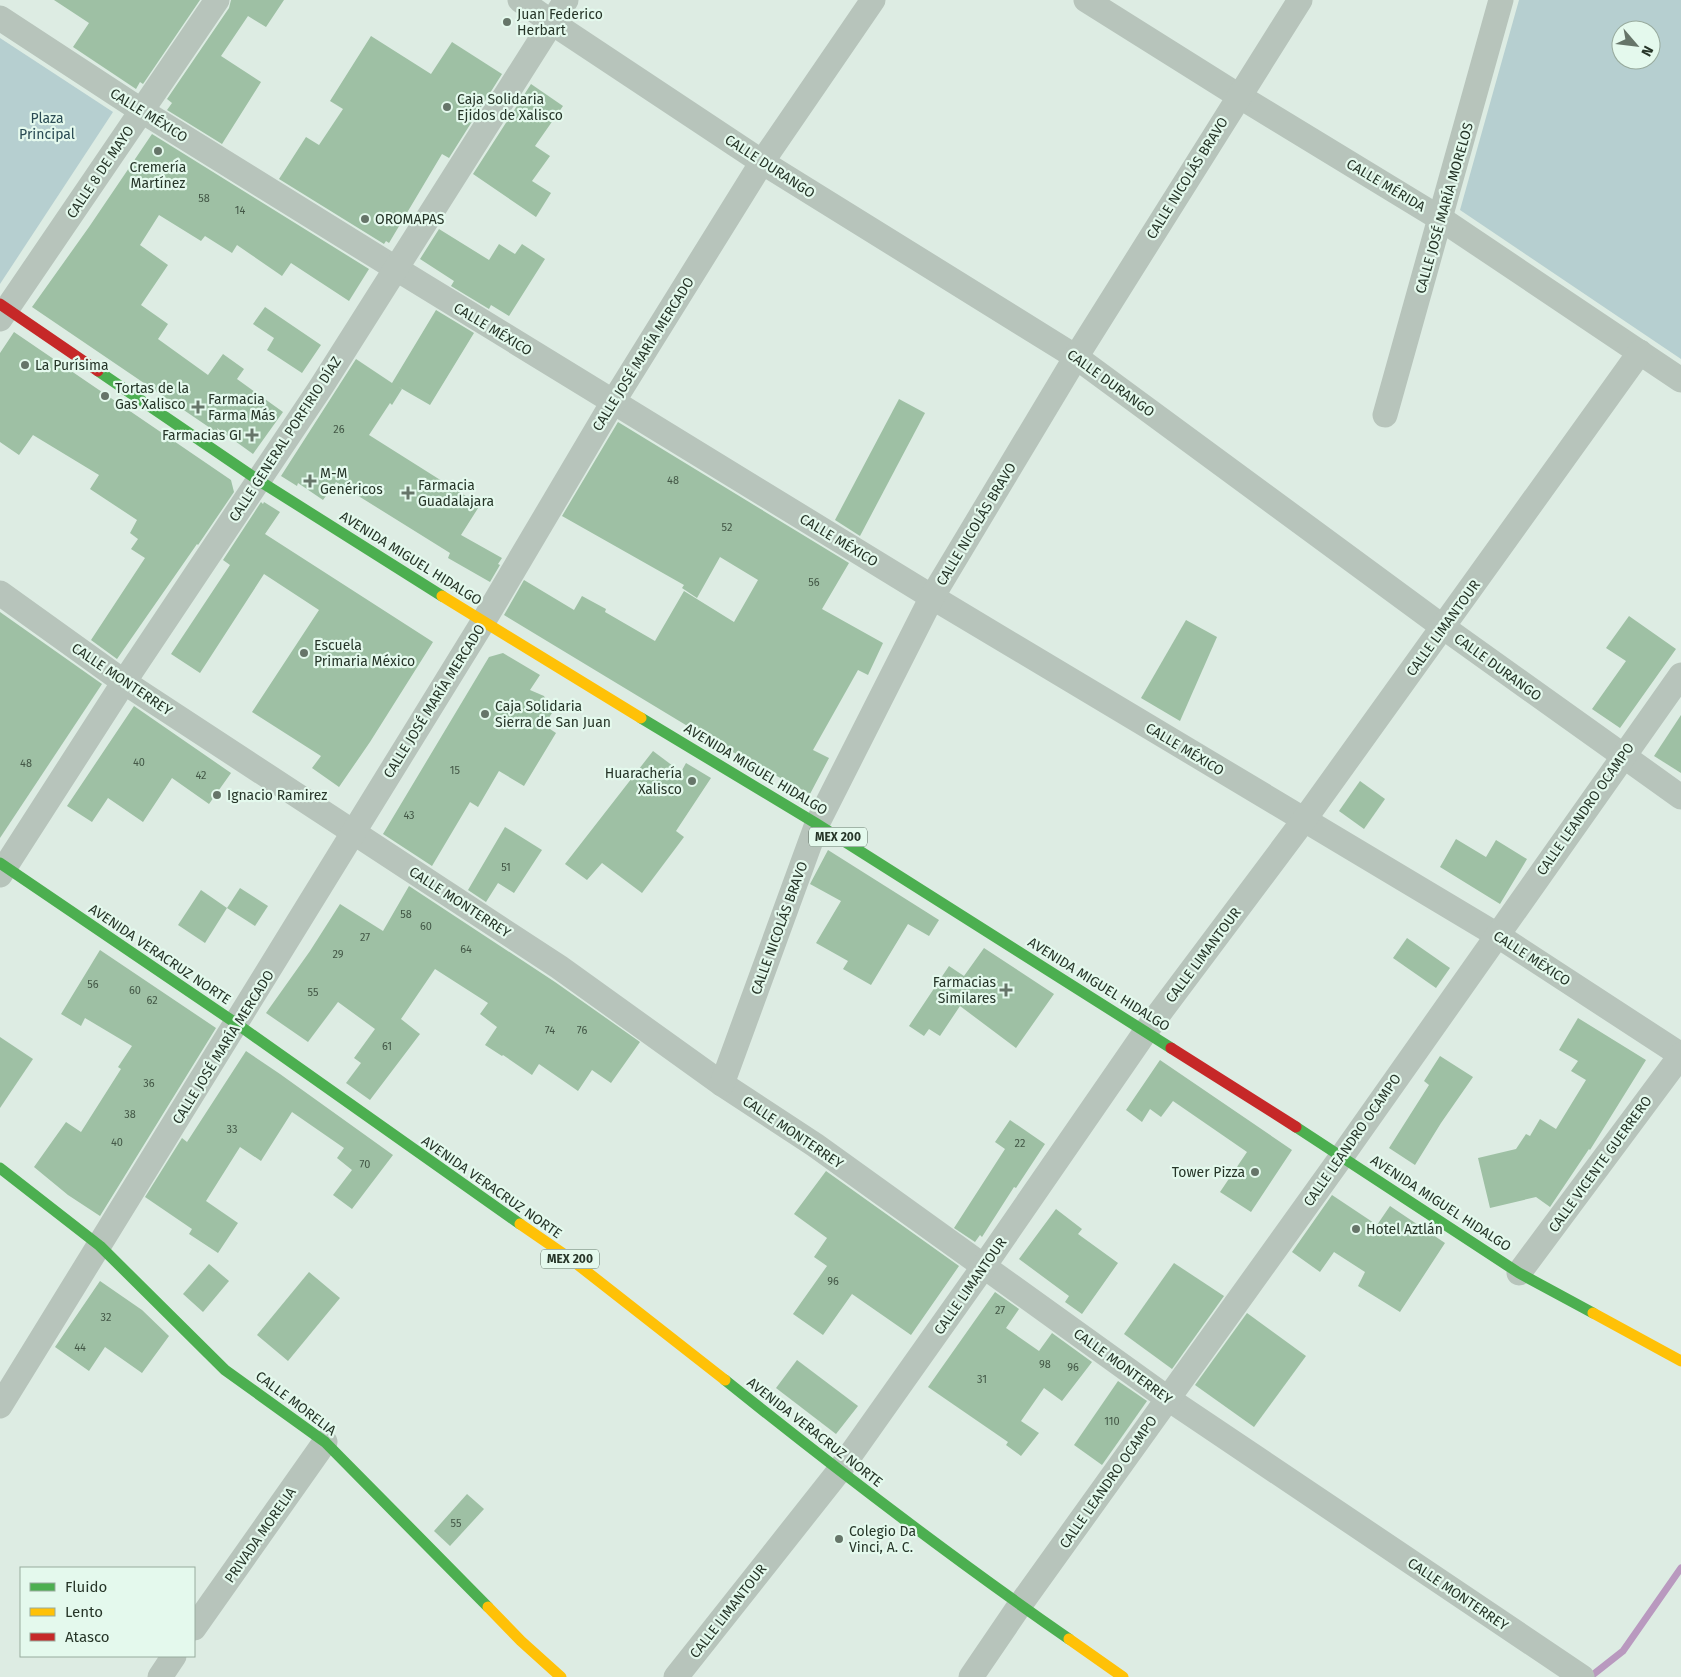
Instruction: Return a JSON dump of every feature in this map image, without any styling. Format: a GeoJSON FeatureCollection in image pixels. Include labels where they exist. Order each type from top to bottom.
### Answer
{"type":"FeatureCollection","features":[{"type":"Feature","properties":{"kind":"main road","name":"AVENIDA MIGUEL HIDALGO"},"geometry":{"type":"LineString","coordinates":[[2,310],[258,480],[483,622],[817,824],[1342,1156],[1520,1273],[1681,1361]]}},
{"type":"Feature","properties":{"kind":"main road","name":"AVENIDA VERACRUZ NORTE"},"geometry":{"type":"LineString","coordinates":[[2,868],[237,1024],[464,1186],[568,1257],[839,1471],[1020,1605],[1123,1677]]}},
{"type":"Feature","properties":{"kind":"main road","name":"CALLE MORELIA"},"geometry":{"type":"LineString","coordinates":[[0,1168],[100,1246],[225,1370],[326,1442],[521,1641],[561,1677]]}},
{"type":"Feature","properties":{"kind":"street","name":"CALLE 8 DE MAYO"},"geometry":{"type":"LineString","coordinates":[[2,310],[142,111],[217,0]]}},
{"type":"Feature","properties":{"kind":"street","name":"CALLE DURANGO"},"geometry":{"type":"LineString","coordinates":[[520,0],[762,162],[1076,357],[1444,627],[1681,797]]}},
{"type":"Feature","properties":{"kind":"street","name":"CALLE GENERAL PORFIRIO DÍAZ"},"geometry":{"type":"LineString","coordinates":[[2,868],[320,387],[566,0]]}},
{"type":"Feature","properties":{"kind":"street","name":"CALLE JOSÉ MARÍA MERCADO"},"geometry":{"type":"LineString","coordinates":[[0,1406],[237,1024],[483,622],[613,402],[762,162],[873,0]]}},
{"type":"Feature","properties":{"kind":"street","name":"CALLE MÉRIDA"},"geometry":{"type":"LineString","coordinates":[[1086,0],[1441,219],[1681,380]]}},
{"type":"Feature","properties":{"kind":"street","name":"CALLE NICOLÁS BRAVO"},"geometry":{"type":"LineString","coordinates":[[722,1084],[817,824],[932,597],[1076,357],[1300,0]]}},
{"type":"Feature","properties":{"kind":"street","name":"CALLE JOSÉ MARÍA MORELOS"},"geometry":{"type":"LineString","coordinates":[[1385,415],[1502,0]]}},
{"type":"Feature","properties":{"kind":"street","name":"CALLE MÉXICO"},"geometry":{"type":"LineString","coordinates":[[0,18],[142,111],[613,402],[932,597],[1497,935],[1681,1055]]}},
{"type":"Feature","properties":{"kind":"street","name":"CALLE LIMANTOUR"},"geometry":{"type":"LineString","coordinates":[[676,1677],[839,1471],[984,1266],[1146,1031],[1304,820],[1640,352]]}},
{"type":"Feature","properties":{"kind":"street","name":"CALLE MONTERREY"},"geometry":{"type":"LineString","coordinates":[[0,593],[124,682],[559,967],[722,1084],[815,1145],[1167,1398],[1582,1677]]}},
{"type":"Feature","properties":{"kind":"street","name":"CALLE LEANDRO OCAMPO"},"geometry":{"type":"LineString","coordinates":[[971,1677],[1020,1605],[1342,1156],[1622,756],[1681,675]]}},
{"type":"Feature","properties":{"kind":"street","name":"CALLE VICENTE GUERRERO"},"geometry":{"type":"LineString","coordinates":[[1520,1273],[1681,1055]]}},
{"type":"Feature","properties":{"kind":"street","name":"PRIVADA MORELIA"},"geometry":{"type":"LineString","coordinates":[[195,1627],[326,1442]]}},
{"type":"Feature","properties":{"kind":"street"},"geometry":{"type":"LineString","coordinates":[[160,1677],[173,1657]]}},
{"type":"Feature","properties":{"kind":"green space"},"geometry":{"type":"Polygon","coordinates":[[[1519,0],[1681,0],[1681,359],[1460,210],[1519,0]]]}},
{"type":"Feature","properties":{"kind":"green space","name":"Plaza Principal"},"geometry":{"type":"Polygon","coordinates":[[[0,38],[113,112],[0,284],[0,38]]]}},
{"type":"Feature","properties":{"kind":"building"},"geometry":{"type":"Polygon","coordinates":[[[54,0],[200,0],[143,84],[140,82],[136,89],[73,47],[89,23],[54,0]]]}},
{"type":"Feature","properties":{"kind":"building"},"geometry":{"type":"Polygon","coordinates":[[[231,0],[284,0],[266,27],[248,16],[221,56],[261,82],[222,144],[167,110],[172,103],[167,99],[229,8],[231,0]]]}},
{"type":"Feature","properties":{"kind":"building"},"geometry":{"type":"Polygon","coordinates":[[[371,36],[431,74],[452,42],[502,74],[449,158],[442,154],[389,243],[386,241],[384,244],[279,179],[306,137],[319,145],[343,109],[330,101],[371,36]]]}},
{"type":"Feature","properties":{"kind":"building"},"geometry":{"type":"Polygon","coordinates":[[[531,84],[563,106],[535,146],[550,156],[532,181],[551,193],[536,217],[473,174],[531,84]]]}},
{"type":"Feature","properties":{"kind":"building"},"geometry":{"type":"Polygon","coordinates":[[[152,134],[369,269],[349,301],[291,263],[282,276],[237,245],[232,253],[205,236],[201,241],[159,215],[140,245],[168,265],[141,305],[168,324],[158,339],[208,375],[223,354],[244,369],[237,379],[283,412],[253,454],[217,428],[219,434],[32,307],[152,134]]]}},
{"type":"Feature","properties":{"kind":"building"},"geometry":{"type":"Polygon","coordinates":[[[439,229],[489,260],[499,244],[515,254],[522,244],[545,259],[509,316],[491,305],[489,309],[451,286],[454,281],[420,259],[439,229]]]}},
{"type":"Feature","properties":{"kind":"building"},"geometry":{"type":"Polygon","coordinates":[[[265,307],[321,345],[302,373],[267,350],[274,338],[253,324],[265,307]]]}},
{"type":"Feature","properties":{"kind":"building"},"geometry":{"type":"Polygon","coordinates":[[[436,310],[474,333],[430,405],[397,386],[402,389],[392,405],[390,403],[369,435],[480,505],[461,535],[502,558],[490,582],[448,558],[450,553],[336,482],[323,500],[298,483],[297,486],[281,476],[356,359],[392,383],[436,310]]]}},
{"type":"Feature","properties":{"kind":"building"},"geometry":{"type":"Polygon","coordinates":[[[14,332],[231,480],[234,492],[117,659],[91,640],[145,558],[131,549],[138,539],[130,533],[137,520],[90,489],[99,475],[33,435],[19,455],[0,442],[0,353],[14,332]]]}},
{"type":"Feature","properties":{"kind":"building"},"geometry":{"type":"Polygon","coordinates":[[[899,399],[925,413],[860,536],[835,520],[899,399]]]}},
{"type":"Feature","properties":{"kind":"building"},"geometry":{"type":"Polygon","coordinates":[[[618,422],[849,563],[822,609],[883,643],[868,675],[858,670],[813,750],[829,758],[810,794],[729,750],[728,752],[504,615],[524,580],[574,610],[582,596],[606,609],[605,612],[655,641],[684,591],[734,622],[758,580],[720,557],[697,598],[682,588],[684,585],[562,516],[618,422]]]}},
{"type":"Feature","properties":{"kind":"building"},"geometry":{"type":"Polygon","coordinates":[[[261,502],[280,512],[265,534],[433,642],[370,742],[339,787],[312,768],[321,756],[252,712],[319,610],[264,574],[200,673],[171,654],[230,565],[223,560],[261,502]]]}},
{"type":"Feature","properties":{"kind":"building"},"geometry":{"type":"Polygon","coordinates":[[[0,612],[102,684],[0,838],[0,612]]]}},
{"type":"Feature","properties":{"kind":"building"},"geometry":{"type":"Polygon","coordinates":[[[1629,616],[1676,649],[1620,728],[1592,709],[1626,661],[1606,648],[1629,616]]]}},
{"type":"Feature","properties":{"kind":"building"},"geometry":{"type":"Polygon","coordinates":[[[1186,620],[1217,637],[1180,721],[1141,698],[1186,620]]]}},
{"type":"Feature","properties":{"kind":"building"},"geometry":{"type":"Polygon","coordinates":[[[503,653],[540,675],[530,690],[544,696],[552,713],[544,725],[556,733],[524,786],[499,771],[478,807],[470,802],[432,866],[383,834],[489,657],[503,653]]]}},
{"type":"Feature","properties":{"kind":"building"},"geometry":{"type":"Polygon","coordinates":[[[134,706],[231,773],[209,804],[172,778],[143,822],[108,798],[92,822],[67,806],[134,706]]]}},
{"type":"Feature","properties":{"kind":"building"},"geometry":{"type":"Polygon","coordinates":[[[1681,715],[1681,773],[1654,756],[1681,715]]]}},
{"type":"Feature","properties":{"kind":"building"},"geometry":{"type":"Polygon","coordinates":[[[653,751],[681,772],[686,763],[711,778],[676,831],[684,837],[642,893],[602,863],[587,880],[565,864],[653,751]]]}},
{"type":"Feature","properties":{"kind":"building"},"geometry":{"type":"Polygon","coordinates":[[[1360,781],[1385,799],[1364,829],[1339,811],[1360,781]]]}},
{"type":"Feature","properties":{"kind":"building"},"geometry":{"type":"Polygon","coordinates":[[[505,827],[542,850],[514,893],[498,883],[486,902],[468,890],[505,827]]]}},
{"type":"Feature","properties":{"kind":"building"},"geometry":{"type":"Polygon","coordinates":[[[1456,839],[1486,857],[1496,840],[1527,859],[1500,904],[1440,867],[1456,839]]]}},
{"type":"Feature","properties":{"kind":"building"},"geometry":{"type":"Polygon","coordinates":[[[828,850],[939,920],[929,936],[908,924],[871,985],[843,969],[848,961],[816,943],[841,901],[810,884],[828,850]]]}},
{"type":"Feature","properties":{"kind":"building"},"geometry":{"type":"Polygon","coordinates":[[[409,886],[555,982],[640,1042],[611,1083],[592,1070],[578,1091],[539,1064],[532,1075],[485,1045],[497,1027],[480,1014],[488,1003],[435,969],[401,1019],[420,1034],[370,1100],[346,1083],[361,1063],[354,1058],[375,1029],[338,1002],[308,1042],[266,1013],[310,951],[340,904],[383,931],[409,886]]]}},
{"type":"Feature","properties":{"kind":"building"},"geometry":{"type":"Polygon","coordinates":[[[240,888],[268,906],[255,926],[227,908],[240,888]]]}},
{"type":"Feature","properties":{"kind":"building"},"geometry":{"type":"Polygon","coordinates":[[[201,890],[227,908],[205,943],[178,925],[201,890]]]}},
{"type":"Feature","properties":{"kind":"building"},"geometry":{"type":"Polygon","coordinates":[[[1407,938],[1450,968],[1436,988],[1393,958],[1407,938]]]}},
{"type":"Feature","properties":{"kind":"building"},"geometry":{"type":"Polygon","coordinates":[[[984,948],[1054,994],[1016,1048],[960,1006],[940,1036],[929,1029],[924,1036],[909,1026],[949,966],[964,976],[984,948]]]}},
{"type":"Feature","properties":{"kind":"building"},"geometry":{"type":"Polygon","coordinates":[[[100,950],[216,1028],[100,1216],[68,1195],[34,1167],[66,1122],[81,1132],[121,1069],[118,1067],[132,1046],[85,1018],[81,1026],[61,1014],[100,950]]]}},
{"type":"Feature","properties":{"kind":"building"},"geometry":{"type":"Polygon","coordinates":[[[1578,1018],[1646,1060],[1590,1150],[1550,1207],[1536,1197],[1490,1208],[1478,1158],[1516,1149],[1526,1134],[1530,1136],[1540,1119],[1556,1129],[1586,1080],[1571,1071],[1578,1061],[1559,1050],[1578,1018]]]}},
{"type":"Feature","properties":{"kind":"building"},"geometry":{"type":"Polygon","coordinates":[[[0,1037],[33,1059],[0,1108],[0,1037]]]}},
{"type":"Feature","properties":{"kind":"building"},"geometry":{"type":"Polygon","coordinates":[[[246,1051],[393,1155],[352,1209],[333,1195],[352,1170],[337,1158],[344,1148],[292,1112],[261,1161],[240,1147],[206,1201],[238,1223],[218,1253],[189,1234],[192,1229],[145,1197],[182,1138],[187,1142],[246,1051]]]}},
{"type":"Feature","properties":{"kind":"building"},"geometry":{"type":"Polygon","coordinates":[[[1440,1056],[1473,1077],[1415,1165],[1389,1148],[1429,1085],[1424,1081],[1440,1056]]]}},
{"type":"Feature","properties":{"kind":"building"},"geometry":{"type":"Polygon","coordinates":[[[1160,1060],[1292,1150],[1251,1212],[1220,1192],[1247,1152],[1173,1101],[1161,1117],[1150,1109],[1142,1122],[1126,1110],[1160,1060]]]}},
{"type":"Feature","properties":{"kind":"building"},"geometry":{"type":"Polygon","coordinates":[[[1010,1120],[1045,1144],[1016,1188],[1014,1187],[982,1237],[980,1235],[975,1242],[954,1228],[1005,1149],[995,1142],[1010,1120]]]}},
{"type":"Feature","properties":{"kind":"building"},"geometry":{"type":"Polygon","coordinates":[[[826,1171],[959,1266],[911,1335],[852,1294],[823,1335],[793,1314],[827,1266],[814,1257],[827,1238],[794,1214],[826,1171]]]}},
{"type":"Feature","properties":{"kind":"building"},"geometry":{"type":"Polygon","coordinates":[[[1332,1195],[1377,1225],[1390,1206],[1445,1243],[1400,1312],[1358,1286],[1365,1272],[1334,1252],[1320,1272],[1292,1252],[1332,1195]]]}},
{"type":"Feature","properties":{"kind":"building"},"geometry":{"type":"Polygon","coordinates":[[[1056,1209],[1082,1229],[1078,1234],[1118,1263],[1082,1314],[1065,1302],[1069,1296],[1019,1259],[1056,1209]]]}},
{"type":"Feature","properties":{"kind":"building"},"geometry":{"type":"Polygon","coordinates":[[[1174,1263],[1224,1296],[1172,1369],[1124,1334],[1174,1263]]]}},
{"type":"Feature","properties":{"kind":"building"},"geometry":{"type":"Polygon","coordinates":[[[209,1264],[229,1281],[203,1312],[183,1294],[209,1264]]]}},
{"type":"Feature","properties":{"kind":"building"},"geometry":{"type":"Polygon","coordinates":[[[309,1272],[340,1298],[288,1361],[257,1335],[309,1272]]]}},
{"type":"Feature","properties":{"kind":"building"},"geometry":{"type":"Polygon","coordinates":[[[100,1281],[142,1310],[169,1336],[142,1373],[105,1347],[89,1371],[55,1347],[100,1281]]]}},
{"type":"Feature","properties":{"kind":"building"},"geometry":{"type":"Polygon","coordinates":[[[995,1292],[1019,1309],[1006,1328],[1039,1351],[1052,1333],[1092,1362],[1062,1401],[1044,1388],[1021,1421],[1039,1433],[1021,1456],[1006,1445],[1008,1442],[928,1387],[995,1292]]]}},
{"type":"Feature","properties":{"kind":"building"},"geometry":{"type":"Polygon","coordinates":[[[1247,1313],[1306,1356],[1254,1427],[1195,1385],[1247,1313]]]}},
{"type":"Feature","properties":{"kind":"building"},"geometry":{"type":"Polygon","coordinates":[[[797,1360],[858,1406],[836,1434],[776,1388],[797,1360]]]}},
{"type":"Feature","properties":{"kind":"building"},"geometry":{"type":"Polygon","coordinates":[[[1118,1381],[1147,1401],[1102,1465],[1074,1445],[1118,1381]]]}},
{"type":"Feature","properties":{"kind":"building"},"geometry":{"type":"Polygon","coordinates":[[[467,1494],[484,1509],[450,1546],[434,1531],[467,1494]]]}},
{"type":"Feature","properties":{"kind":"waterway"},"geometry":{"type":"LineString","coordinates":[[1590,1677],[1623,1651],[1681,1568]]}},
{"type":"Feature","properties":{"kind":"traffic: fast"},"geometry":{"type":"LineString","coordinates":[[98,371],[258,480],[442,596]]}},
{"type":"Feature","properties":{"kind":"traffic: fast"},"geometry":{"type":"LineString","coordinates":[[641,718],[817,824],[1171,1048]]}},
{"type":"Feature","properties":{"kind":"traffic: fast"},"geometry":{"type":"LineString","coordinates":[[0,863],[237,1024],[520,1224]]}},
{"type":"Feature","properties":{"kind":"traffic: fast"},"geometry":{"type":"LineString","coordinates":[[1296,1127],[1519,1273],[1593,1313]]}},
{"type":"Feature","properties":{"kind":"traffic: fast"},"geometry":{"type":"LineString","coordinates":[[0,1168],[100,1246],[225,1370],[325,1442],[488,1607]]}},
{"type":"Feature","properties":{"kind":"traffic: fast"},"geometry":{"type":"LineString","coordinates":[[725,1380],[809,1447],[981,1577],[1069,1639]]}},
{"type":"Feature","properties":{"kind":"traffic: slow"},"geometry":{"type":"LineString","coordinates":[[442,596],[641,718]]}},
{"type":"Feature","properties":{"kind":"traffic: slow"},"geometry":{"type":"LineString","coordinates":[[520,1224],[568,1257],[725,1380]]}},
{"type":"Feature","properties":{"kind":"traffic: slow"},"geometry":{"type":"LineString","coordinates":[[1593,1313],[1681,1361]]}},
{"type":"Feature","properties":{"kind":"traffic: slow"},"geometry":{"type":"LineString","coordinates":[[488,1607],[521,1641],[561,1677]]}},
{"type":"Feature","properties":{"kind":"traffic: slow"},"geometry":{"type":"LineString","coordinates":[[1069,1639],[1123,1677]]}},
{"type":"Feature","properties":{"kind":"traffic: jam"},"geometry":{"type":"LineString","coordinates":[[0,304],[98,371]]}},
{"type":"Feature","properties":{"kind":"traffic: jam"},"geometry":{"type":"LineString","coordinates":[[1171,1048],[1296,1127]]}},
{"type":"Feature","properties":{"kind":"place","name":"Juan Federico Herbart"},"geometry":{"type":"Point","coordinates":[507,22]}},
{"type":"Feature","properties":{"kind":"place","name":"Caja Solidaria Ejidos de Xalisco"},"geometry":{"type":"Point","coordinates":[447,107]}},
{"type":"Feature","properties":{"kind":"place","name":"Cremería Martínez"},"geometry":{"type":"Point","coordinates":[158,151]}},
{"type":"Feature","properties":{"kind":"place","name":"OROMAPAS"},"geometry":{"type":"Point","coordinates":[365,219]}},
{"type":"Feature","properties":{"kind":"place","name":"La Purísima"},"geometry":{"type":"Point","coordinates":[25,365]}},
{"type":"Feature","properties":{"kind":"place","name":"Tortas de la Gas Xalisco"},"geometry":{"type":"Point","coordinates":[105,396]}},
{"type":"Feature","properties":{"kind":"place","name":"Farmacia Farma Más"},"geometry":{"type":"Point","coordinates":[198,407]}},
{"type":"Feature","properties":{"kind":"place","name":"Farmacias GI"},"geometry":{"type":"Point","coordinates":[252,435]}},
{"type":"Feature","properties":{"kind":"place","name":"M-M Genéricos"},"geometry":{"type":"Point","coordinates":[310,481]}},
{"type":"Feature","properties":{"kind":"place","name":"Farmacia Guadalajara"},"geometry":{"type":"Point","coordinates":[408,493]}},
{"type":"Feature","properties":{"kind":"place","name":"Escuela Primaria México"},"geometry":{"type":"Point","coordinates":[304,653]}},
{"type":"Feature","properties":{"kind":"place","name":"Caja Solidaria Sierra de San Juan"},"geometry":{"type":"Point","coordinates":[485,714]}},
{"type":"Feature","properties":{"kind":"place","name":"Huarachería Xalisco"},"geometry":{"type":"Point","coordinates":[692,781]}},
{"type":"Feature","properties":{"kind":"place","name":"Ignacio Ramirez"},"geometry":{"type":"Point","coordinates":[217,795]}},
{"type":"Feature","properties":{"kind":"place","name":"Farmacias Similares"},"geometry":{"type":"Point","coordinates":[1006,990]}},
{"type":"Feature","properties":{"kind":"place","name":"Tower Pizza"},"geometry":{"type":"Point","coordinates":[1255,1172]}},
{"type":"Feature","properties":{"kind":"place","name":"Hotel Aztlán"},"geometry":{"type":"Point","coordinates":[1356,1229]}},
{"type":"Feature","properties":{"kind":"place","name":"Colegio Da Vinci, A. C."},"geometry":{"type":"Point","coordinates":[839,1539]}}]}
